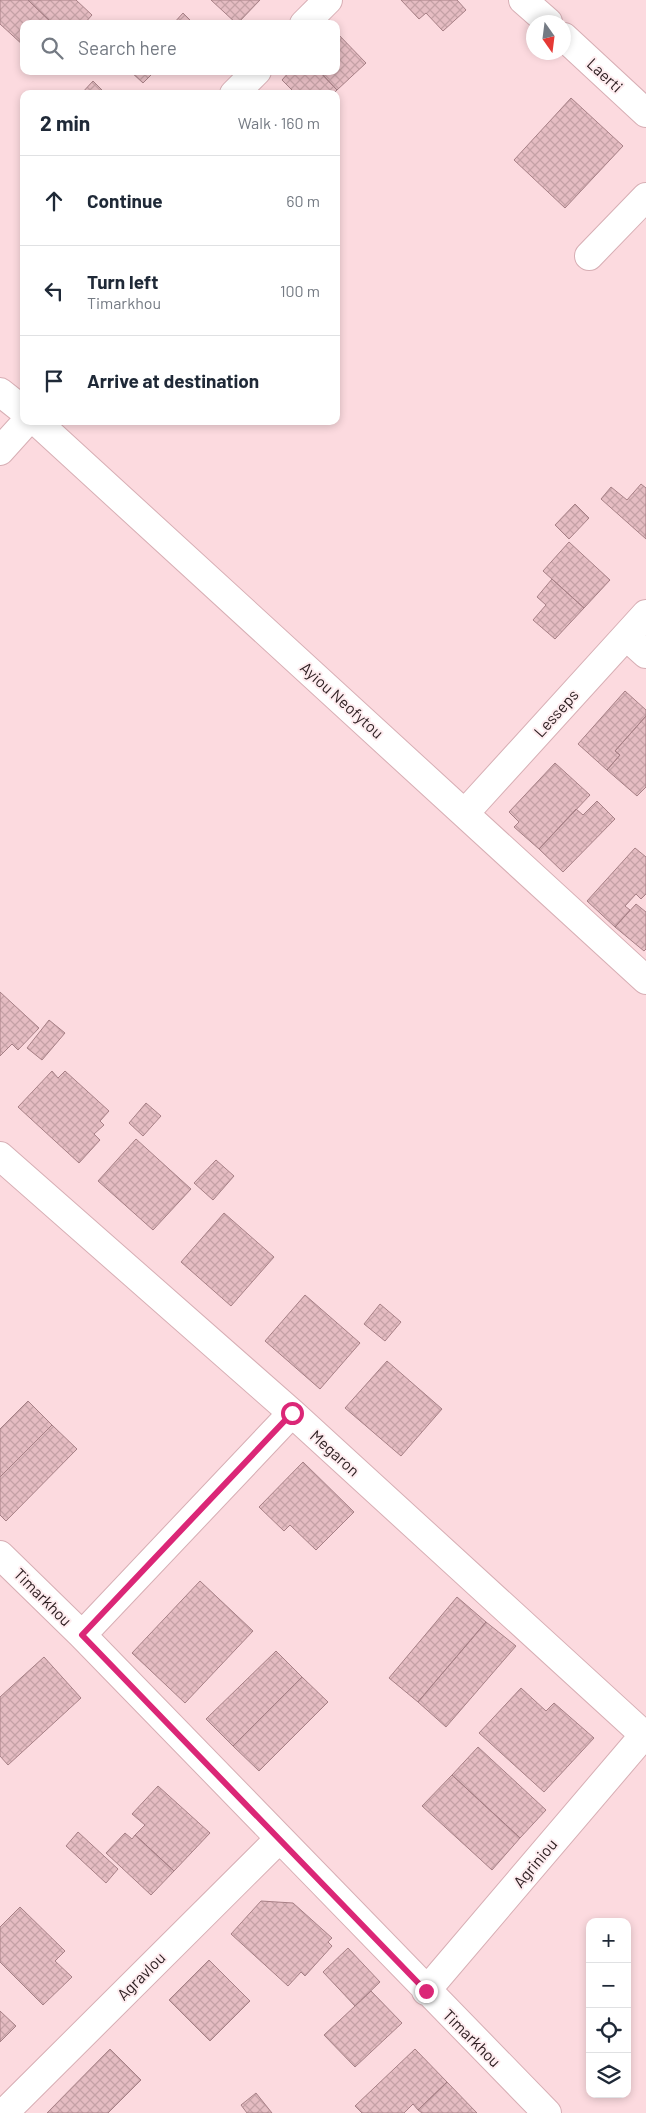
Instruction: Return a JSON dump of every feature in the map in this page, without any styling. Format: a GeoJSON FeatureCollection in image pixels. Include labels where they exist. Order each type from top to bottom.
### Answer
{"type":"FeatureCollection","features":[{"type":"Feature","properties":{"kind":"street"},"geometry":{"type":"LineString","coordinates":[[308,20],[328,0]]}},
{"type":"Feature","properties":{"kind":"street"},"geometry":{"type":"LineString","coordinates":[[523,0],[540,15]]}},
{"type":"Feature","properties":{"kind":"street","name":"Laerti"},"geometry":{"type":"LineString","coordinates":[[571,43],[646,113]]}},
{"type":"Feature","properties":{"kind":"street"},"geometry":{"type":"LineString","coordinates":[[238,90],[253,75]]}},
{"type":"Feature","properties":{"kind":"street"},"geometry":{"type":"LineString","coordinates":[[589,256],[646,197]]}},
{"type":"Feature","properties":{"kind":"street"},"geometry":{"type":"LineString","coordinates":[[0,392],[20,408]]}},
{"type":"Feature","properties":{"kind":"street"},"geometry":{"type":"LineString","coordinates":[[0,451],[23,425]]}},
{"type":"Feature","properties":{"kind":"street","name":"Ayiou Neofytou"},"geometry":{"type":"LineString","coordinates":[[40,425],[646,980]]}},
{"type":"Feature","properties":{"kind":"street","name":"Lesseps"},"geometry":{"type":"LineString","coordinates":[[465,813],[646,614]]}},
{"type":"Feature","properties":{"kind":"street"},"geometry":{"type":"LineString","coordinates":[[626,636],[646,654]]}},
{"type":"Feature","properties":{"kind":"street","name":"Megaron"},"geometry":{"type":"LineString","coordinates":[[0,1156],[292,1413],[644,1735]]}},
{"type":"Feature","properties":{"kind":"street"},"geometry":{"type":"LineString","coordinates":[[82,1635],[292,1413]]}},
{"type":"Feature","properties":{"kind":"street","name":"Timarkhou"},"geometry":{"type":"LineString","coordinates":[[0,1555],[82,1635],[426,1991],[547,2113]]}},
{"type":"Feature","properties":{"kind":"street","name":"Agriniou"},"geometry":{"type":"LineString","coordinates":[[426,1991],[644,1735]]}},
{"type":"Feature","properties":{"kind":"street","name":"Agravlou"},"geometry":{"type":"LineString","coordinates":[[4,2113],[279,1839]]}},
{"type":"Feature","properties":{"kind":"building"},"geometry":{"type":"Polygon","coordinates":[[[0,0],[28,0],[49,20],[20,20],[20,42],[0,24],[0,0]]]}},
{"type":"Feature","properties":{"kind":"building"},"geometry":{"type":"Polygon","coordinates":[[[28,0],[76,0],[92,15],[88,20],[49,20],[28,0]]]}},
{"type":"Feature","properties":{"kind":"building"},"geometry":{"type":"Polygon","coordinates":[[[211,0],[260,0],[241,20],[233,20],[211,0]]]}},
{"type":"Feature","properties":{"kind":"building"},"geometry":{"type":"Polygon","coordinates":[[[401,0],[457,0],[466,10],[443,31],[426,13],[419,19],[401,0]]]}},
{"type":"Feature","properties":{"kind":"building"},"geometry":{"type":"Polygon","coordinates":[[[183,13],[190,20],[177,20],[183,13]]]}},
{"type":"Feature","properties":{"kind":"building"},"geometry":{"type":"Polygon","coordinates":[[[340,36],[366,63],[337,90],[323,75],[340,75],[340,36]]]}},
{"type":"Feature","properties":{"kind":"building"},"geometry":{"type":"Polygon","coordinates":[[[134,75],[151,75],[143,83],[134,75]]]}},
{"type":"Feature","properties":{"kind":"building"},"geometry":{"type":"Polygon","coordinates":[[[286,75],[323,75],[337,90],[292,90],[282,80],[286,75]]]}},
{"type":"Feature","properties":{"kind":"building"},"geometry":{"type":"Polygon","coordinates":[[[93,81],[102,90],[85,90],[93,81]]]}},
{"type":"Feature","properties":{"kind":"building"},"geometry":{"type":"Polygon","coordinates":[[[571,98],[623,146],[565,208],[514,160],[571,98]]]}},
{"type":"Feature","properties":{"kind":"building"},"geometry":{"type":"Polygon","coordinates":[[[641,484],[646,488],[646,539],[601,499],[611,487],[627,500],[641,484]]]}},
{"type":"Feature","properties":{"kind":"building"},"geometry":{"type":"Polygon","coordinates":[[[575,504],[589,518],[569,539],[555,525],[575,504]]]}},
{"type":"Feature","properties":{"kind":"building"},"geometry":{"type":"Polygon","coordinates":[[[569,542],[610,580],[584,608],[543,571],[569,542]]]}},
{"type":"Feature","properties":{"kind":"building"},"geometry":{"type":"Polygon","coordinates":[[[552,579],[584,608],[555,639],[533,620],[546,605],[537,597],[552,579]]]}},
{"type":"Feature","properties":{"kind":"building"},"geometry":{"type":"Polygon","coordinates":[[[625,691],[646,710],[646,716],[615,751],[620,755],[607,770],[578,744],[625,691]]]}},
{"type":"Feature","properties":{"kind":"building"},"geometry":{"type":"Polygon","coordinates":[[[646,716],[646,787],[637,796],[607,770],[620,755],[615,751],[646,716]]]}},
{"type":"Feature","properties":{"kind":"building"},"geometry":{"type":"Polygon","coordinates":[[[555,763],[590,795],[539,849],[514,827],[519,822],[509,812],[555,763]]]}},
{"type":"Feature","properties":{"kind":"building"},"geometry":{"type":"Polygon","coordinates":[[[597,801],[615,819],[563,872],[539,849],[576,809],[583,815],[597,801]]]}},
{"type":"Feature","properties":{"kind":"building"},"geometry":{"type":"Polygon","coordinates":[[[635,848],[646,857],[646,894],[641,899],[636,894],[625,906],[630,910],[615,927],[587,901],[635,848]]]}},
{"type":"Feature","properties":{"kind":"building"},"geometry":{"type":"Polygon","coordinates":[[[636,904],[646,912],[646,949],[644,951],[615,927],[636,904]]]}},
{"type":"Feature","properties":{"kind":"building"},"geometry":{"type":"Polygon","coordinates":[[[0,992],[39,1028],[18,1050],[12,1044],[0,1056],[0,992]]]}},
{"type":"Feature","properties":{"kind":"building"},"geometry":{"type":"Polygon","coordinates":[[[49,1020],[65,1033],[42,1060],[27,1048],[49,1020]]]}},
{"type":"Feature","properties":{"kind":"building"},"geometry":{"type":"Polygon","coordinates":[[[52,1071],[58,1078],[65,1071],[109,1111],[100,1121],[104,1125],[94,1134],[100,1140],[79,1163],[18,1107],[52,1071]]]}},
{"type":"Feature","properties":{"kind":"building"},"geometry":{"type":"Polygon","coordinates":[[[146,1103],[161,1116],[143,1136],[129,1123],[146,1103]]]}},
{"type":"Feature","properties":{"kind":"building"},"geometry":{"type":"Polygon","coordinates":[[[136,1139],[191,1189],[153,1230],[98,1181],[136,1139]]]}},
{"type":"Feature","properties":{"kind":"building"},"geometry":{"type":"Polygon","coordinates":[[[216,1160],[234,1176],[213,1200],[194,1183],[216,1160]]]}},
{"type":"Feature","properties":{"kind":"building"},"geometry":{"type":"Polygon","coordinates":[[[224,1213],[274,1257],[231,1306],[181,1262],[224,1213]]]}},
{"type":"Feature","properties":{"kind":"building"},"geometry":{"type":"Polygon","coordinates":[[[305,1295],[360,1343],[320,1389],[265,1341],[305,1295]]]}},
{"type":"Feature","properties":{"kind":"building"},"geometry":{"type":"Polygon","coordinates":[[[380,1304],[401,1322],[385,1341],[364,1324],[380,1304]]]}},
{"type":"Feature","properties":{"kind":"building"},"geometry":{"type":"Polygon","coordinates":[[[387,1361],[442,1409],[401,1456],[345,1408],[387,1361]]]}},
{"type":"Feature","properties":{"kind":"building"},"geometry":{"type":"Polygon","coordinates":[[[28,1401],[52,1425],[0,1477],[0,1429],[28,1401]]]}},
{"type":"Feature","properties":{"kind":"building"},"geometry":{"type":"Polygon","coordinates":[[[52,1425],[77,1449],[6,1521],[0,1515],[0,1477],[52,1425]]]}},
{"type":"Feature","properties":{"kind":"building"},"geometry":{"type":"Polygon","coordinates":[[[303,1462],[354,1512],[316,1550],[290,1525],[284,1531],[259,1507],[303,1462]]]}},
{"type":"Feature","properties":{"kind":"building"},"geometry":{"type":"Polygon","coordinates":[[[200,1581],[253,1631],[185,1703],[132,1653],[200,1581]]]}},
{"type":"Feature","properties":{"kind":"building"},"geometry":{"type":"Polygon","coordinates":[[[457,1597],[486,1622],[418,1702],[389,1678],[457,1597]]]}},
{"type":"Feature","properties":{"kind":"building"},"geometry":{"type":"Polygon","coordinates":[[[486,1622],[516,1646],[446,1727],[418,1702],[486,1622]]]}},
{"type":"Feature","properties":{"kind":"building"},"geometry":{"type":"Polygon","coordinates":[[[276,1651],[302,1677],[233,1746],[206,1719],[276,1651]]]}},
{"type":"Feature","properties":{"kind":"building"},"geometry":{"type":"Polygon","coordinates":[[[44,1657],[81,1698],[8,1765],[0,1756],[0,1697],[44,1657]]]}},
{"type":"Feature","properties":{"kind":"building"},"geometry":{"type":"Polygon","coordinates":[[[302,1677],[328,1702],[259,1771],[233,1746],[302,1677]]]}},
{"type":"Feature","properties":{"kind":"building"},"geometry":{"type":"Polygon","coordinates":[[[521,1688],[546,1711],[554,1703],[594,1738],[544,1792],[479,1733],[521,1688]]]}},
{"type":"Feature","properties":{"kind":"building"},"geometry":{"type":"Polygon","coordinates":[[[478,1747],[546,1810],[520,1838],[452,1775],[478,1747]]]}},
{"type":"Feature","properties":{"kind":"building"},"geometry":{"type":"Polygon","coordinates":[[[452,1775],[520,1838],[492,1870],[422,1806],[452,1775]]]}},
{"type":"Feature","properties":{"kind":"building"},"geometry":{"type":"Polygon","coordinates":[[[158,1786],[210,1833],[174,1871],[135,1835],[145,1825],[132,1814],[158,1786]]]}},
{"type":"Feature","properties":{"kind":"building"},"geometry":{"type":"Polygon","coordinates":[[[78,1832],[118,1869],[106,1883],[66,1846],[78,1832]]]}},
{"type":"Feature","properties":{"kind":"building"},"geometry":{"type":"Polygon","coordinates":[[[125,1833],[132,1839],[135,1835],[174,1871],[151,1895],[106,1853],[125,1833]]]}},
{"type":"Feature","properties":{"kind":"building"},"geometry":{"type":"Polygon","coordinates":[[[261,1901],[293,1903],[332,1938],[328,1942],[332,1946],[305,1976],[301,1972],[288,1986],[231,1934],[261,1901]]]}},
{"type":"Feature","properties":{"kind":"building"},"geometry":{"type":"Polygon","coordinates":[[[20,1907],[65,1951],[55,1961],[72,1977],[43,2005],[0,1962],[0,1927],[20,1907]]]}},
{"type":"Feature","properties":{"kind":"building"},"geometry":{"type":"Polygon","coordinates":[[[348,1948],[380,1982],[355,2006],[323,1972],[348,1948]]]}},
{"type":"Feature","properties":{"kind":"building"},"geometry":{"type":"Polygon","coordinates":[[[209,1960],[250,2001],[210,2041],[169,2000],[209,1960]]]}},
{"type":"Feature","properties":{"kind":"building"},"geometry":{"type":"Polygon","coordinates":[[[371,1991],[402,2023],[355,2067],[324,2035],[371,1991]]]}},
{"type":"Feature","properties":{"kind":"building"},"geometry":{"type":"Polygon","coordinates":[[[0,2011],[16,2026],[0,2042],[0,2011]]]}},
{"type":"Feature","properties":{"kind":"building"},"geometry":{"type":"Polygon","coordinates":[[[110,2049],[141,2080],[108,2113],[47,2113],[110,2049]]]}},
{"type":"Feature","properties":{"kind":"building"},"geometry":{"type":"Polygon","coordinates":[[[415,2049],[447,2082],[418,2110],[413,2104],[404,2113],[362,2113],[355,2106],[415,2049]]]}},
{"type":"Feature","properties":{"kind":"building"},"geometry":{"type":"Polygon","coordinates":[[[447,2082],[477,2113],[422,2113],[418,2110],[447,2082]]]}},
{"type":"Feature","properties":{"kind":"building"},"geometry":{"type":"Polygon","coordinates":[[[256,2093],[272,2113],[247,2113],[241,2105],[256,2093]]]}},
{"type":"Feature","properties":{"kind":"route"},"geometry":{"type":"LineString","coordinates":[[292,1413],[82,1635],[426,1991]]}}]}
